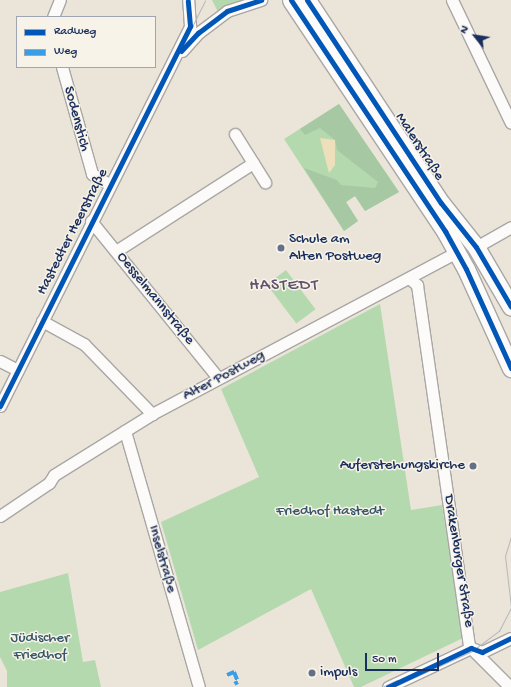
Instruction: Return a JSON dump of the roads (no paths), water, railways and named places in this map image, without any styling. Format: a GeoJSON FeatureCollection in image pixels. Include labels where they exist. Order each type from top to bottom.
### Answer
{"type":"FeatureCollection","features":[{"type":"Feature","properties":{"kind":"main road","name":"Malerstraße"},"geometry":{"type":"LineString","coordinates":[[293,1],[441,203],[476,247],[511,307]]}},
{"type":"Feature","properties":{"kind":"main road","name":"Malerstraße"},"geometry":{"type":"LineString","coordinates":[[293,1],[457,252],[511,368]]}},
{"type":"Feature","properties":{"kind":"street"},"geometry":{"type":"LineString","coordinates":[[53,16],[60,0]]}},
{"type":"Feature","properties":{"kind":"street","name":"Hastedter Heerstraße"},"geometry":{"type":"LineString","coordinates":[[0,406],[91,221],[190,26],[188,0]]}},
{"type":"Feature","properties":{"kind":"street","name":"Hastedter Heerstraße"},"geometry":{"type":"LineString","coordinates":[[168,69],[198,33],[215,19],[231,9],[260,0]]}},
{"type":"Feature","properties":{"kind":"street"},"geometry":{"type":"LineString","coordinates":[[452,0],[511,124]]}},
{"type":"Feature","properties":{"kind":"street","name":"Sodenstich"},"geometry":{"type":"LineString","coordinates":[[62,68],[92,174],[110,185]]}},
{"type":"Feature","properties":{"kind":"street"},"geometry":{"type":"LineString","coordinates":[[235,134],[265,182]]}},
{"type":"Feature","properties":{"kind":"street"},"geometry":{"type":"LineString","coordinates":[[116,251],[253,163]]}},
{"type":"Feature","properties":{"kind":"street","name":"Oesselmannstraße"},"geometry":{"type":"LineString","coordinates":[[91,221],[218,378]]}},
{"type":"Feature","properties":{"kind":"street"},"geometry":{"type":"LineString","coordinates":[[476,247],[511,227]]}},
{"type":"Feature","properties":{"kind":"street","name":"Alter Postweg"},"geometry":{"type":"LineString","coordinates":[[0,516],[49,484],[54,475],[152,414],[457,252]]}},
{"type":"Feature","properties":{"kind":"street","name":"Drakenburger Straße"},"geometry":{"type":"LineString","coordinates":[[410,278],[417,285],[470,648],[510,687]]}},
{"type":"Feature","properties":{"kind":"street"},"geometry":{"type":"LineString","coordinates":[[42,321],[84,344],[152,414]]}},
{"type":"Feature","properties":{"kind":"street"},"geometry":{"type":"LineString","coordinates":[[0,361],[18,370]]}},
{"type":"Feature","properties":{"kind":"street","name":"Inselstraße"},"geometry":{"type":"LineString","coordinates":[[125,431],[200,687]]}},
{"type":"Feature","properties":{"kind":"street"},"geometry":{"type":"LineString","coordinates":[[388,687],[470,648],[482,652],[511,638]]}},
{"type":"Feature","properties":{"kind":"tram line"},"geometry":{"type":"LineString","coordinates":[[0,410],[205,0]]}},
{"type":"Feature","properties":{"kind":"tram line"},"geometry":{"type":"LineString","coordinates":[[393,687],[472,651],[499,631],[511,607],[505,556],[511,536]]}},
{"type":"Feature","properties":{"kind":"tram line"},"geometry":{"type":"LineString","coordinates":[[382,687],[397,680]]}},
{"type":"Feature","properties":{"kind":"place","name":"Schule am Alten Postweg"},"geometry":{"type":"Point","coordinates":[281,248]}},
{"type":"Feature","properties":{"kind":"place","name":"Auferstehungskirche"},"geometry":{"type":"Point","coordinates":[473,466]}},
{"type":"Feature","properties":{"kind":"place","name":"impuls"},"geometry":{"type":"Point","coordinates":[312,673]}},
{"type":"Feature","properties":{"kind":"district","name":"HASTEDT"},"geometry":{"type":"Point","coordinates":[284,287]}},
{"type":"Feature","properties":{"kind":"park label","name":"Friedhof Hastedt"},"geometry":{"type":"Point","coordinates":[330,512]}},
{"type":"Feature","properties":{"kind":"park label","name":"Jüdischer Friedhof"},"geometry":{"type":"Point","coordinates":[40,646]}}]}
